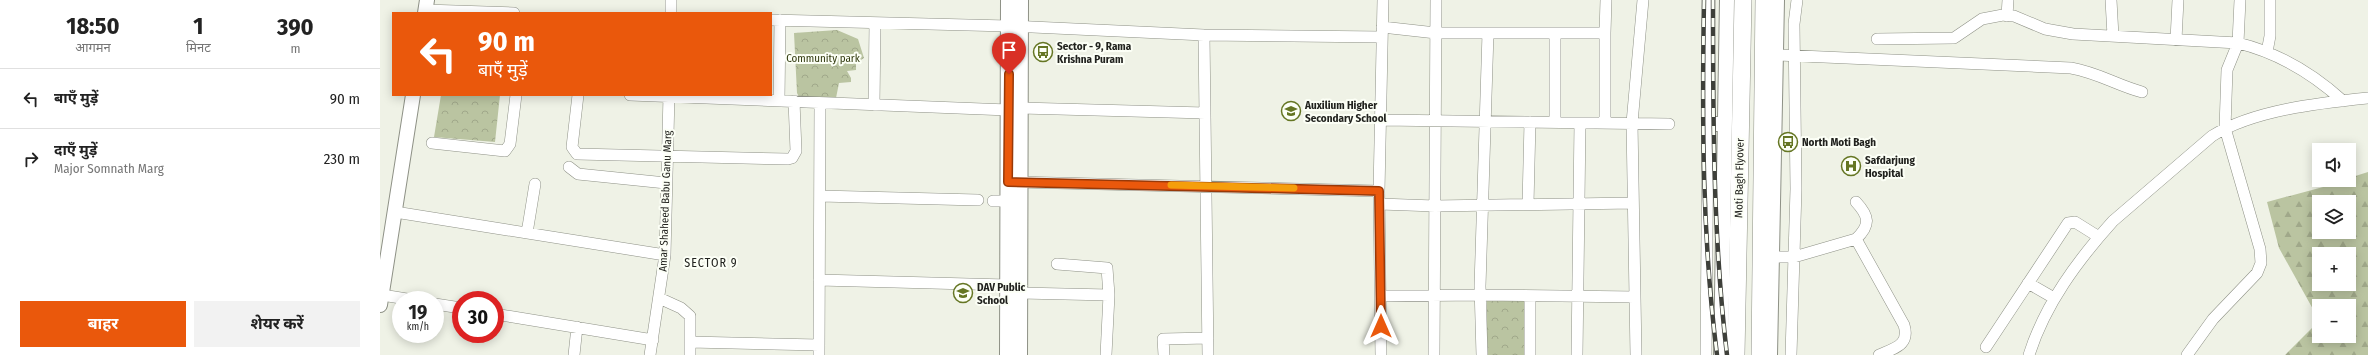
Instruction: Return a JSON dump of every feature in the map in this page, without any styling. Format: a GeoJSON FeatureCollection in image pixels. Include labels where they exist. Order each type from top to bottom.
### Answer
{"type":"FeatureCollection","features":[{"type":"Feature","properties":{"kind":"main road","name":"Moti Bagh Flyover"},"geometry":{"type":"LineString","coordinates":[[1736,355],[1743,0]]}},
{"type":"Feature","properties":{"kind":"main road","name":"Moti Bagh Flyover"},"geometry":{"type":"LineString","coordinates":[[1760,355],[1764,0]]}},
{"type":"Feature","properties":{"kind":"street"},"geometry":{"type":"LineString","coordinates":[[671,0],[671,12]]}},
{"type":"Feature","properties":{"kind":"street"},"geometry":{"type":"LineString","coordinates":[[1008,0],[1014,27],[1015,182],[1021,293],[1020,355]]}},
{"type":"Feature","properties":{"kind":"street"},"geometry":{"type":"LineString","coordinates":[[1014,27],[1021,0]]}},
{"type":"Feature","properties":{"kind":"street"},"geometry":{"type":"LineString","coordinates":[[1381,355],[1379,191],[1382,120],[1383,0]]}},
{"type":"Feature","properties":{"kind":"street"},"geometry":{"type":"LineString","coordinates":[[1434,355],[1436,0]]}},
{"type":"Feature","properties":{"kind":"street"},"geometry":{"type":"LineString","coordinates":[[1605,123],[1606,0]]}},
{"type":"Feature","properties":{"kind":"street"},"geometry":{"type":"LineString","coordinates":[[1636,355],[1632,123],[1643,0]]}},
{"type":"Feature","properties":{"kind":"street"},"geometry":{"type":"LineString","coordinates":[[1706,355],[1710,0]]}},
{"type":"Feature","properties":{"kind":"street"},"geometry":{"type":"LineString","coordinates":[[1721,355],[1726,0]]}},
{"type":"Feature","properties":{"kind":"street"},"geometry":{"type":"LineString","coordinates":[[1770,355],[1777,0]]}},
{"type":"Feature","properties":{"kind":"street"},"geometry":{"type":"LineString","coordinates":[[1791,355],[1796,189],[1794,24],[1797,0]]}},
{"type":"Feature","properties":{"kind":"street"},"geometry":{"type":"LineString","coordinates":[[2007,16],[2008,0]]}},
{"type":"Feature","properties":{"kind":"street"},"geometry":{"type":"LineString","coordinates":[[2111,0],[2113,36]]}},
{"type":"Feature","properties":{"kind":"street"},"geometry":{"type":"LineString","coordinates":[[2176,40],[2178,0]]}},
{"type":"Feature","properties":{"kind":"street"},"geometry":{"type":"LineString","coordinates":[[2187,355],[2213,319],[2257,273],[2261,263],[2260,249],[2225,128],[2227,70],[2238,44],[2240,0]]}},
{"type":"Feature","properties":{"kind":"street"},"geometry":{"type":"LineString","coordinates":[[2267,52],[2270,36],[2270,0]]}},
{"type":"Feature","properties":{"kind":"street"},"geometry":{"type":"LineString","coordinates":[[426,8],[496,12]]}},
{"type":"Feature","properties":{"kind":"street"},"geometry":{"type":"LineString","coordinates":[[1877,39],[1954,38],[1982,19],[1992,16],[2007,16],[2059,32],[2238,44],[2267,52],[2311,76],[2343,101]]}},
{"type":"Feature","properties":{"kind":"street"},"geometry":{"type":"LineString","coordinates":[[779,100],[775,20],[1014,27],[1204,35],[1382,32],[1605,33]]}},
{"type":"Feature","properties":{"kind":"street"},"geometry":{"type":"LineString","coordinates":[[874,105],[875,23]]}},
{"type":"Feature","properties":{"kind":"street"},"geometry":{"type":"LineString","coordinates":[[1482,355],[1480,295],[1488,33]]}},
{"type":"Feature","properties":{"kind":"street"},"geometry":{"type":"LineString","coordinates":[[1555,33],[1555,122]]}},
{"type":"Feature","properties":{"kind":"street"},"geometry":{"type":"LineString","coordinates":[[1204,35],[1208,355]]}},
{"type":"Feature","properties":{"kind":"street"},"geometry":{"type":"LineString","coordinates":[[1777,55],[1981,66],[2071,68],[2092,72],[2127,88],[2142,92]]}},
{"type":"Feature","properties":{"kind":"street"},"geometry":{"type":"LineString","coordinates":[[392,300],[381,300],[413,96]]}},
{"type":"Feature","properties":{"kind":"street"},"geometry":{"type":"LineString","coordinates":[[432,143],[505,150],[510,144],[516,96]]}},
{"type":"Feature","properties":{"kind":"street"},"geometry":{"type":"LineString","coordinates":[[578,96],[572,147],[577,154],[792,158],[796,152],[794,102]]}},
{"type":"Feature","properties":{"kind":"street"},"geometry":{"type":"LineString","coordinates":[[669,96],[874,105],[1204,113]]}},
{"type":"Feature","properties":{"kind":"street","name":"Amar Shaheed Babu Ganu Marg"},"geometry":{"type":"LineString","coordinates":[[650,355],[665,256],[669,96]]}},
{"type":"Feature","properties":{"kind":"street"},"geometry":{"type":"LineString","coordinates":[[2029,355],[2033,340],[2054,298],[2099,237],[2113,221],[2212,136],[2225,128],[2280,112],[2368,98]]}},
{"type":"Feature","properties":{"kind":"street"},"geometry":{"type":"LineString","coordinates":[[690,342],[819,350],[820,102]]}},
{"type":"Feature","properties":{"kind":"street"},"geometry":{"type":"LineString","coordinates":[[1382,120],[1669,124]]}},
{"type":"Feature","properties":{"kind":"street"},"geometry":{"type":"LineString","coordinates":[[1528,204],[1530,122]]}},
{"type":"Feature","properties":{"kind":"street"},"geometry":{"type":"LineString","coordinates":[[1577,355],[1580,123]]}},
{"type":"Feature","properties":{"kind":"street"},"geometry":{"type":"LineString","coordinates":[[1709,124],[1724,124]]}},
{"type":"Feature","properties":{"kind":"street"},"geometry":{"type":"LineString","coordinates":[[569,167],[578,174],[666,183]]}},
{"type":"Feature","properties":{"kind":"street"},"geometry":{"type":"LineString","coordinates":[[1015,182],[1205,185],[1379,191]]}},
{"type":"Feature","properties":{"kind":"street"},"geometry":{"type":"LineString","coordinates":[[1007,355],[1008,201],[1015,182]]}},
{"type":"Feature","properties":{"kind":"street"},"geometry":{"type":"LineString","coordinates":[[527,233],[535,184]]}},
{"type":"Feature","properties":{"kind":"street"},"geometry":{"type":"LineString","coordinates":[[820,196],[978,200]]}},
{"type":"Feature","properties":{"kind":"street"},"geometry":{"type":"LineString","coordinates":[[994,201],[1008,201]]}},
{"type":"Feature","properties":{"kind":"street"},"geometry":{"type":"LineString","coordinates":[[1772,257],[1794,257],[1856,238],[1862,233],[1867,218],[1865,211],[1856,202]]}},
{"type":"Feature","properties":{"kind":"street"},"geometry":{"type":"LineString","coordinates":[[1380,204],[1435,206],[1483,204],[1633,203]]}},
{"type":"Feature","properties":{"kind":"street"},"geometry":{"type":"LineString","coordinates":[[395,212],[665,256]]}},
{"type":"Feature","properties":{"kind":"street"},"geometry":{"type":"LineString","coordinates":[[1986,347],[2068,223],[2075,222],[2099,237]]}},
{"type":"Feature","properties":{"kind":"street"},"geometry":{"type":"LineString","coordinates":[[1856,238],[1904,325],[1907,334],[1906,340],[1896,348],[1879,355]]}},
{"type":"Feature","properties":{"kind":"street"},"geometry":{"type":"LineString","coordinates":[[1057,264],[1107,268],[1109,295],[1106,355]]}},
{"type":"Feature","properties":{"kind":"street"},"geometry":{"type":"LineString","coordinates":[[819,280],[1008,285]]}},
{"type":"Feature","properties":{"kind":"street"},"geometry":{"type":"LineString","coordinates":[[2028,283],[2054,298]]}},
{"type":"Feature","properties":{"kind":"street"},"geometry":{"type":"LineString","coordinates":[[1021,293],[1109,295]]}},
{"type":"Feature","properties":{"kind":"street"},"geometry":{"type":"LineString","coordinates":[[1381,296],[1480,295],[1635,297]]}},
{"type":"Feature","properties":{"kind":"street"},"geometry":{"type":"LineString","coordinates":[[1530,296],[1530,355]]}},
{"type":"Feature","properties":{"kind":"street"},"geometry":{"type":"LineString","coordinates":[[659,298],[681,308],[690,316],[690,355]]}},
{"type":"Feature","properties":{"kind":"street"},"geometry":{"type":"LineString","coordinates":[[504,315],[653,340]]}},
{"type":"Feature","properties":{"kind":"street"},"geometry":{"type":"LineString","coordinates":[[574,355],[577,327]]}},
{"type":"Feature","properties":{"kind":"street"},"geometry":{"type":"LineString","coordinates":[[1164,355],[1164,339],[1208,338]]}},
{"type":"Feature","properties":{"kind":"green space","name":"Community park"},"geometry":{"type":"Polygon","coordinates":[[[837,30],[858,39],[864,58],[856,63],[856,70],[847,71],[851,78],[851,82],[839,83],[836,98],[799,97],[797,93],[794,33],[837,30]]]}},
{"type":"Feature","properties":{"kind":"green space"},"geometry":{"type":"Polygon","coordinates":[[[441,96],[500,96],[495,142],[434,137],[441,96]]]}},
{"type":"Feature","properties":{"kind":"green space"},"geometry":{"type":"Polygon","coordinates":[[[2368,172],[2368,355],[2285,355],[2312,328],[2312,343],[2356,343],[2356,299],[2312,299],[2312,307],[2279,248],[2267,202],[2323,187],[2356,187],[2356,176],[2368,172]]]}},
{"type":"Feature","properties":{"kind":"green space"},"geometry":{"type":"Polygon","coordinates":[[[1487,299],[1526,299],[1527,355],[1487,355],[1487,299]]]}},
{"type":"Feature","properties":{"kind":"railway"},"geometry":{"type":"LineString","coordinates":[[1704,0],[1704,178],[1708,266],[1717,355]]}},
{"type":"Feature","properties":{"kind":"railway"},"geometry":{"type":"LineString","coordinates":[[1713,0],[1716,222],[1722,311],[1727,355]]}},
{"type":"Feature","properties":{"kind":"slow traffic"},"geometry":{"type":"LineString","coordinates":[[1171,185],[1294,188]]}},
{"type":"Feature","properties":{"kind":"place","name":"Sector - 9, Rama Krishna Puram"},"geometry":{"type":"Point","coordinates":[1043,52]}},
{"type":"Feature","properties":{"kind":"place","name":"Auxilium Higher Secondary School"},"geometry":{"type":"Point","coordinates":[1291,111]}},
{"type":"Feature","properties":{"kind":"place","name":"North Moti Bagh"},"geometry":{"type":"Point","coordinates":[1788,142]}},
{"type":"Feature","properties":{"kind":"place","name":"Safdarjung Hospital"},"geometry":{"type":"Point","coordinates":[1851,166]}},
{"type":"Feature","properties":{"kind":"place","name":"DAV Public School"},"geometry":{"type":"Point","coordinates":[963,293]}},
{"type":"Feature","properties":{"kind":"district","name":"SECTOR 9"},"geometry":{"type":"Point","coordinates":[711,263]}},
{"type":"Feature","properties":{"kind":"route"},"geometry":{"type":"LineString","coordinates":[[1009,74],[1008,182],[1290,187],[1379,191],[1381,326]]}}]}
